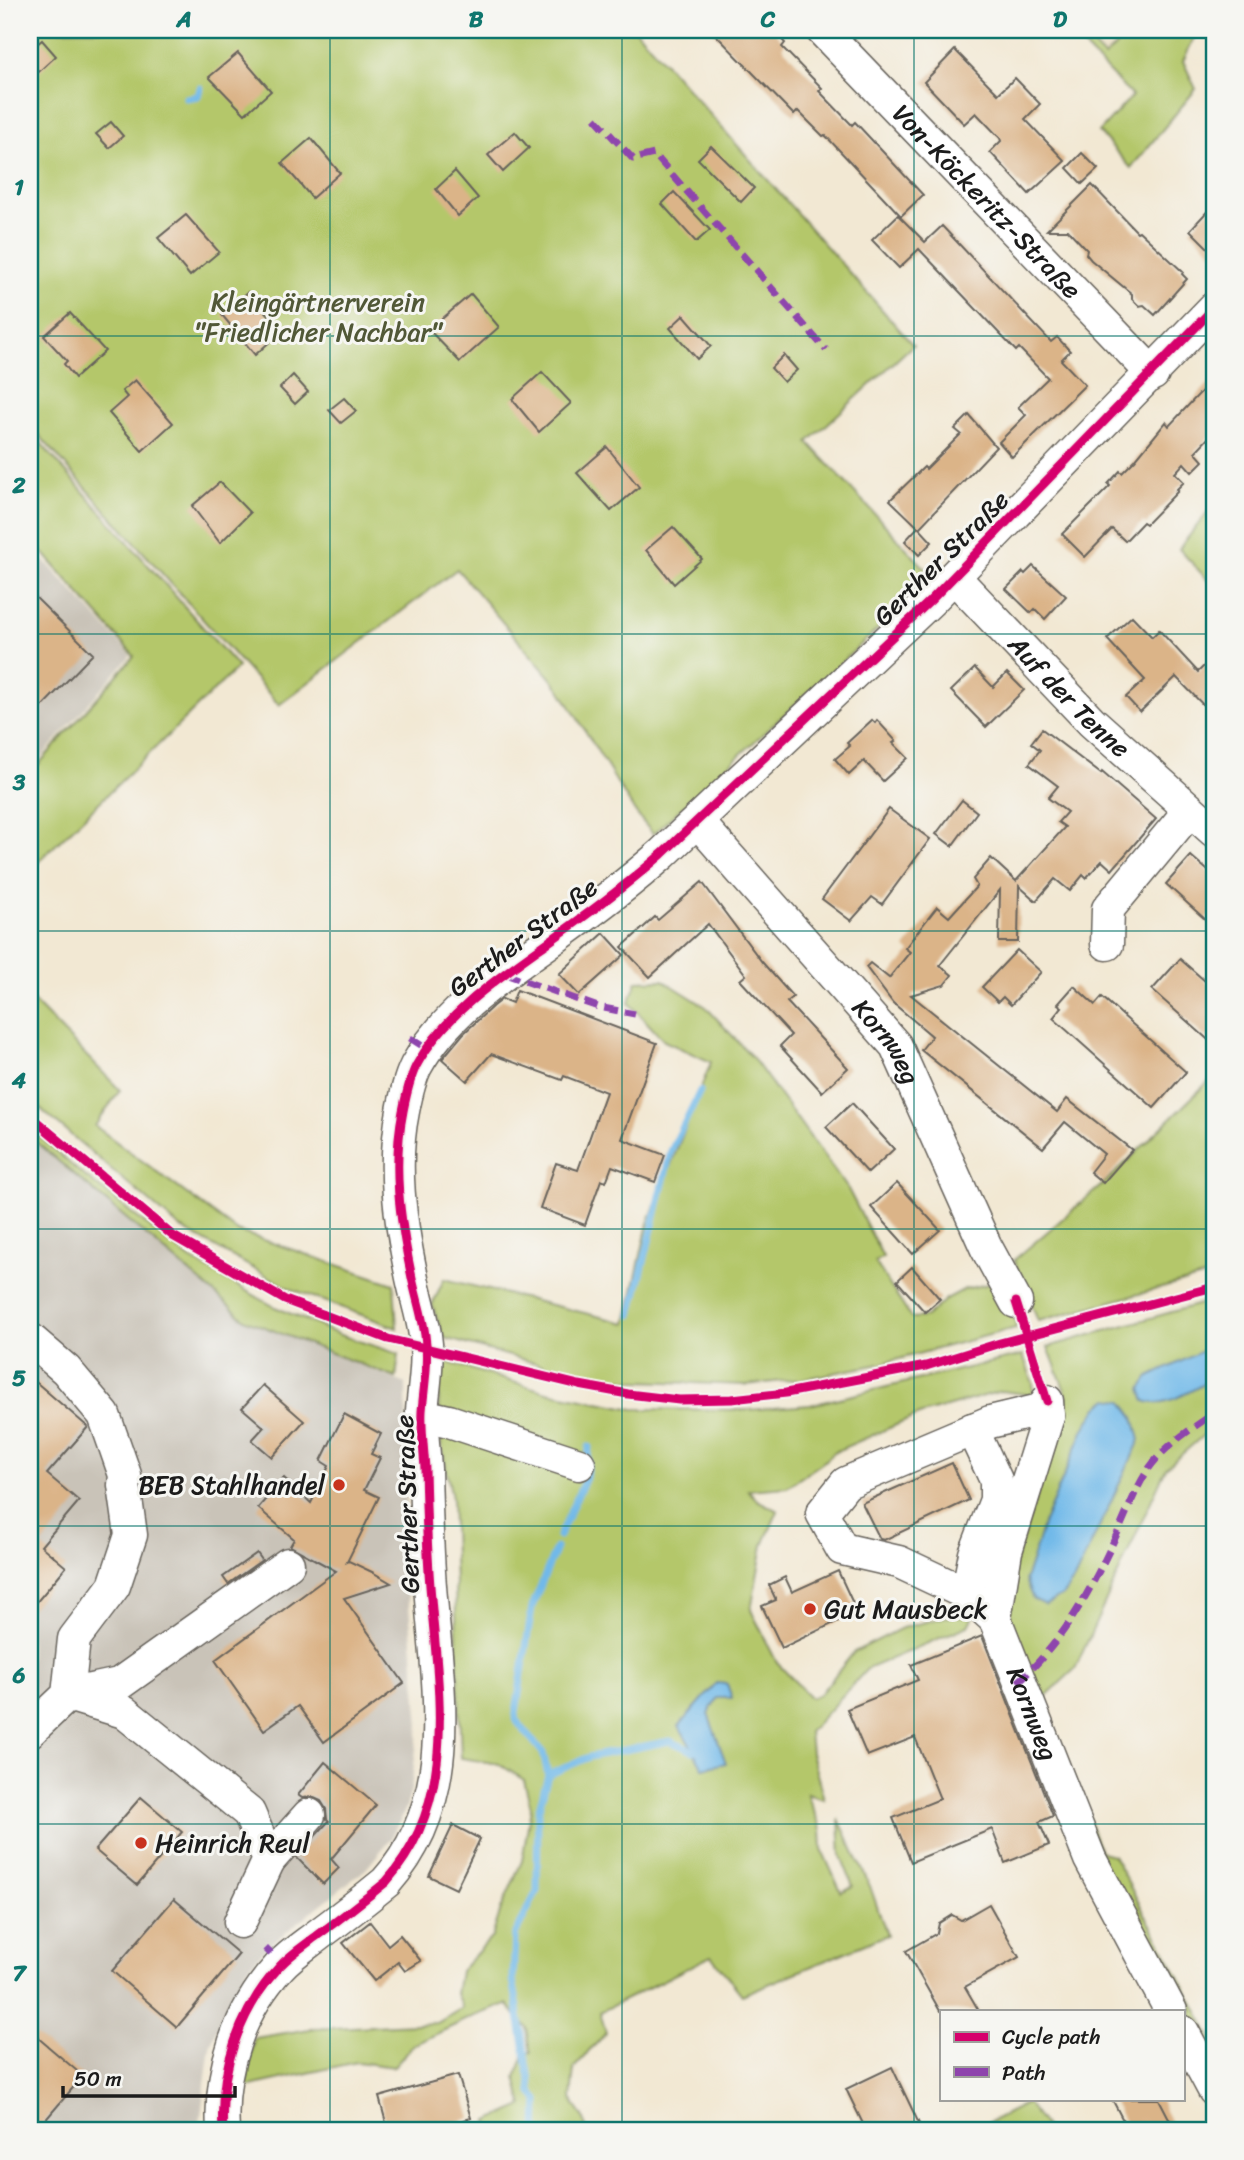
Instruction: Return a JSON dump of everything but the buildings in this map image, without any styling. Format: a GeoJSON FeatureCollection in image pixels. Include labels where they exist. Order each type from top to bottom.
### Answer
{"type":"FeatureCollection","features":[{"type":"Feature","properties":{"kind":"street","name":"Von-Köckeritz-Straße"},"geometry":{"type":"LineString","coordinates":[[822,30],[1153,374]]}},
{"type":"Feature","properties":{"kind":"street","name":"Gerther Straße"},"geometry":{"type":"LineString","coordinates":[[223,2130],[230,2059],[239,2028],[256,1996],[281,1965],[386,1882],[413,1845],[426,1817],[439,1750],[441,1713],[430,1583],[422,1415],[427,1371],[425,1336],[408,1259],[397,1170],[398,1133],[415,1069],[452,1017],[505,974],[632,880],[698,822],[954,577],[1214,308]]}},
{"type":"Feature","properties":{"kind":"street","name":"Auf der Tenne"},"geometry":{"type":"LineString","coordinates":[[954,577],[1092,722],[1214,831]]}},
{"type":"Feature","properties":{"kind":"street"},"geometry":{"type":"LineString","coordinates":[[1107,944],[1108,909],[1191,810]]}},
{"type":"Feature","properties":{"kind":"street","name":"Kornweg"},"geometry":{"type":"LineString","coordinates":[[698,822],[896,1046],[986,1247],[1016,1303]]}},
{"type":"Feature","properties":{"kind":"street"},"geometry":{"type":"LineString","coordinates":[[30,1339],[66,1370],[104,1415],[125,1475],[131,1535],[114,1586],[74,1639],[68,1695]]}},
{"type":"Feature","properties":{"kind":"street"},"geometry":{"type":"LineString","coordinates":[[1048,1408],[1006,1551],[995,1619],[967,1594],[899,1562],[842,1549],[822,1513],[846,1483],[990,1422],[1048,1408]]}},
{"type":"Feature","properties":{"kind":"street"},"geometry":{"type":"LineString","coordinates":[[422,1415],[449,1420],[579,1464]]}},
{"type":"Feature","properties":{"kind":"street"},"geometry":{"type":"LineString","coordinates":[[967,1594],[975,1554],[996,1500],[996,1480],[972,1429]]}},
{"type":"Feature","properties":{"kind":"street"},"geometry":{"type":"LineString","coordinates":[[30,1731],[68,1695],[119,1684],[288,1564]]}},
{"type":"Feature","properties":{"kind":"street","name":"Kornweg"},"geometry":{"type":"LineString","coordinates":[[995,1619],[1090,1859],[1170,2010]]}},
{"type":"Feature","properties":{"kind":"street"},"geometry":{"type":"LineString","coordinates":[[68,1695],[124,1712],[249,1813],[269,1860]]}},
{"type":"Feature","properties":{"kind":"street"},"geometry":{"type":"LineString","coordinates":[[240,1922],[269,1860],[309,1815]]}},
{"type":"Feature","properties":{"kind":"street"},"geometry":{"type":"LineString","coordinates":[[1184,2034],[1214,2090]]}},
{"type":"Feature","properties":{"kind":"shaded area"},"geometry":{"type":"Polygon","coordinates":[[[1078,30],[1133,30],[1104,57],[1078,30]]]}},
{"type":"Feature","properties":{"kind":"shaded area"},"geometry":{"type":"Polygon","coordinates":[[[30,545],[131,655],[30,770],[30,545]]]}},
{"type":"Feature","properties":{"kind":"shaded area"},"geometry":{"type":"Polygon","coordinates":[[[30,1137],[250,1321],[406,1384],[407,1582],[419,1725],[406,1808],[392,1837],[366,1869],[267,1947],[248,1968],[223,2013],[210,2046],[199,2130],[30,2130],[30,1137]]]}},
{"type":"Feature","properties":{"kind":"green space","name":"Kleingärtnerverein \"Friedlicher Nachbar\""},"geometry":{"type":"Polygon","coordinates":[[[30,30],[636,30],[913,345],[808,442],[934,578],[653,834],[635,812],[559,688],[457,569],[279,705],[30,425],[30,30]]]}},
{"type":"Feature","properties":{"kind":"green space"},"geometry":{"type":"Polygon","coordinates":[[[1068,30],[1078,30],[1104,57],[1133,30],[1197,32],[1183,61],[1196,89],[1131,168],[1099,132],[1132,96],[1068,30]]]}},
{"type":"Feature","properties":{"kind":"green space"},"geometry":{"type":"Polygon","coordinates":[[[30,431],[238,667],[30,870],[30,774],[134,656],[30,538],[30,431]]]}},
{"type":"Feature","properties":{"kind":"green space"},"geometry":{"type":"Polygon","coordinates":[[[1214,504],[1214,587],[1179,549],[1214,504]]]}},
{"type":"Feature","properties":{"kind":"green space"},"geometry":{"type":"Polygon","coordinates":[[[663,980],[706,1007],[752,1057],[848,1189],[883,1257],[875,1262],[911,1318],[926,1317],[946,1299],[965,1289],[998,1282],[1014,1309],[1016,1328],[880,1364],[802,1379],[746,1385],[638,1381],[579,1375],[444,1338],[432,1305],[444,1279],[626,1323],[648,1223],[711,1062],[664,1041],[629,1003],[637,981],[663,980]]]}},
{"type":"Feature","properties":{"kind":"green space"},"geometry":{"type":"Polygon","coordinates":[[[30,998],[120,1090],[95,1126],[237,1231],[394,1284],[397,1328],[289,1288],[179,1227],[30,1100],[30,998]]]}},
{"type":"Feature","properties":{"kind":"green space"},"geometry":{"type":"Polygon","coordinates":[[[1214,1076],[1214,1274],[1038,1321],[1014,1260],[1109,1179],[1214,1076]]]}},
{"type":"Feature","properties":{"kind":"green space"},"geometry":{"type":"Polygon","coordinates":[[[30,1128],[77,1170],[190,1259],[275,1307],[340,1335],[399,1354],[396,1378],[246,1320],[30,1137],[30,1128]]]}},
{"type":"Feature","properties":{"kind":"green space"},"geometry":{"type":"Polygon","coordinates":[[[1214,1300],[1214,1426],[1166,1468],[1075,1669],[1046,1696],[1044,1706],[1101,1852],[1113,1855],[1214,2041],[1214,2076],[1184,2020],[1184,2010],[1179,2010],[1096,1856],[1005,1622],[1009,1580],[1062,1420],[1067,1396],[1048,1347],[1214,1300]]]}},
{"type":"Feature","properties":{"kind":"green space"},"geometry":{"type":"Polygon","coordinates":[[[1023,1355],[1033,1383],[1033,1395],[1001,1391],[919,1415],[834,1452],[787,1487],[748,1490],[757,1500],[778,1511],[763,1545],[751,1610],[777,1663],[811,1698],[820,1694],[854,1652],[902,1628],[944,1617],[973,1616],[968,1626],[867,1669],[809,1732],[811,1753],[824,1799],[807,1794],[821,1829],[822,1850],[841,1892],[853,1886],[841,1856],[839,1819],[870,1886],[887,1935],[742,1995],[711,1956],[600,2012],[606,2033],[574,2068],[571,2099],[584,2118],[586,2130],[491,2130],[488,2121],[523,2106],[516,2077],[524,2055],[531,2052],[527,2028],[507,2004],[413,2045],[394,2067],[357,2062],[246,2087],[254,2038],[310,2029],[437,2023],[462,2008],[456,1994],[460,1971],[492,1937],[522,1861],[531,1808],[524,1780],[499,1764],[461,1758],[452,1498],[438,1428],[443,1361],[547,1392],[634,1409],[747,1410],[810,1405],[1023,1355]]]}},
{"type":"Feature","properties":{"kind":"green space"},"geometry":{"type":"Polygon","coordinates":[[[1027,2103],[1047,2130],[974,2130],[1027,2103]]]}},
{"type":"Feature","properties":{"kind":"water"},"geometry":{"type":"Polygon","coordinates":[[[1214,1345],[1214,1378],[1171,1400],[1152,1403],[1145,1401],[1141,1389],[1149,1377],[1214,1345]]]}},
{"type":"Feature","properties":{"kind":"water"},"geometry":{"type":"Polygon","coordinates":[[[1108,1399],[1122,1401],[1134,1417],[1140,1440],[1074,1580],[1062,1596],[1045,1605],[1033,1599],[1025,1580],[1044,1522],[1084,1429],[1098,1407],[1108,1399]]]}},
{"type":"Feature","properties":{"kind":"water"},"geometry":{"type":"Polygon","coordinates":[[[717,1683],[727,1684],[732,1698],[717,1698],[708,1714],[726,1763],[703,1768],[679,1726],[717,1683]]]}},
{"type":"Feature","properties":{"kind":"waterway"},"geometry":{"type":"LineString","coordinates":[[186,98],[198,96],[200,88]]}},
{"type":"Feature","properties":{"kind":"waterway"},"geometry":{"type":"LineString","coordinates":[[631,1315],[671,1151],[700,1091]]}},
{"type":"Feature","properties":{"kind":"waterway"},"geometry":{"type":"LineString","coordinates":[[559,1536],[586,1477],[589,1447]]}},
{"type":"Feature","properties":{"kind":"waterway"},"geometry":{"type":"LineString","coordinates":[[537,2130],[538,2100],[532,2093],[513,1979],[515,1935],[537,1891],[538,1812],[548,1775],[543,1753],[515,1719],[532,1607],[556,1548]]}},
{"type":"Feature","properties":{"kind":"waterway"},"geometry":{"type":"LineString","coordinates":[[548,1775],[589,1757],[670,1741],[693,1751]]}},
{"type":"Feature","properties":{"kind":"marked path"},"geometry":{"type":"LineString","coordinates":[[595,118],[633,159],[654,154],[826,350]]}},
{"type":"Feature","properties":{"kind":"marked path"},"geometry":{"type":"LineString","coordinates":[[505,974],[598,1007],[635,1014]]}},
{"type":"Feature","properties":{"kind":"marked path"},"geometry":{"type":"LineString","coordinates":[[410,1038],[427,1049]]}},
{"type":"Feature","properties":{"kind":"marked path"},"geometry":{"type":"LineString","coordinates":[[1018,1682],[1049,1650],[1086,1595],[1146,1473],[1160,1455],[1214,1413]]}},
{"type":"Feature","properties":{"kind":"marked path"},"geometry":{"type":"LineString","coordinates":[[265,1948],[271,1954]]}},
{"type":"Feature","properties":{"kind":"cycle path"},"geometry":{"type":"LineString","coordinates":[[223,2130],[224,2086],[228,2064],[253,2002],[280,1966],[386,1882],[409,1851],[425,1817],[434,1782],[439,1710],[422,1425],[426,1345],[404,1233],[398,1172],[403,1111],[416,1066],[429,1045],[462,1008],[501,976],[613,895],[662,854],[930,601],[1214,308]]}},
{"type":"Feature","properties":{"kind":"cycle path"},"geometry":{"type":"LineString","coordinates":[[30,1116],[173,1236],[285,1300],[388,1339],[579,1385],[628,1394],[679,1400],[732,1399],[786,1393],[926,1366],[1000,1343],[1214,1287]]}},
{"type":"Feature","properties":{"kind":"cycle path"},"geometry":{"type":"LineString","coordinates":[[1016,1302],[1047,1401]]}},
{"type":"Feature","properties":{"kind":"place","name":"BEB Stahlhandel"},"geometry":{"type":"Point","coordinates":[339,1485]}},
{"type":"Feature","properties":{"kind":"place","name":"Gut Mausbeck"},"geometry":{"type":"Point","coordinates":[810,1609]}},
{"type":"Feature","properties":{"kind":"place","name":"Heinrich Reul"},"geometry":{"type":"Point","coordinates":[141,1843]}}]}
